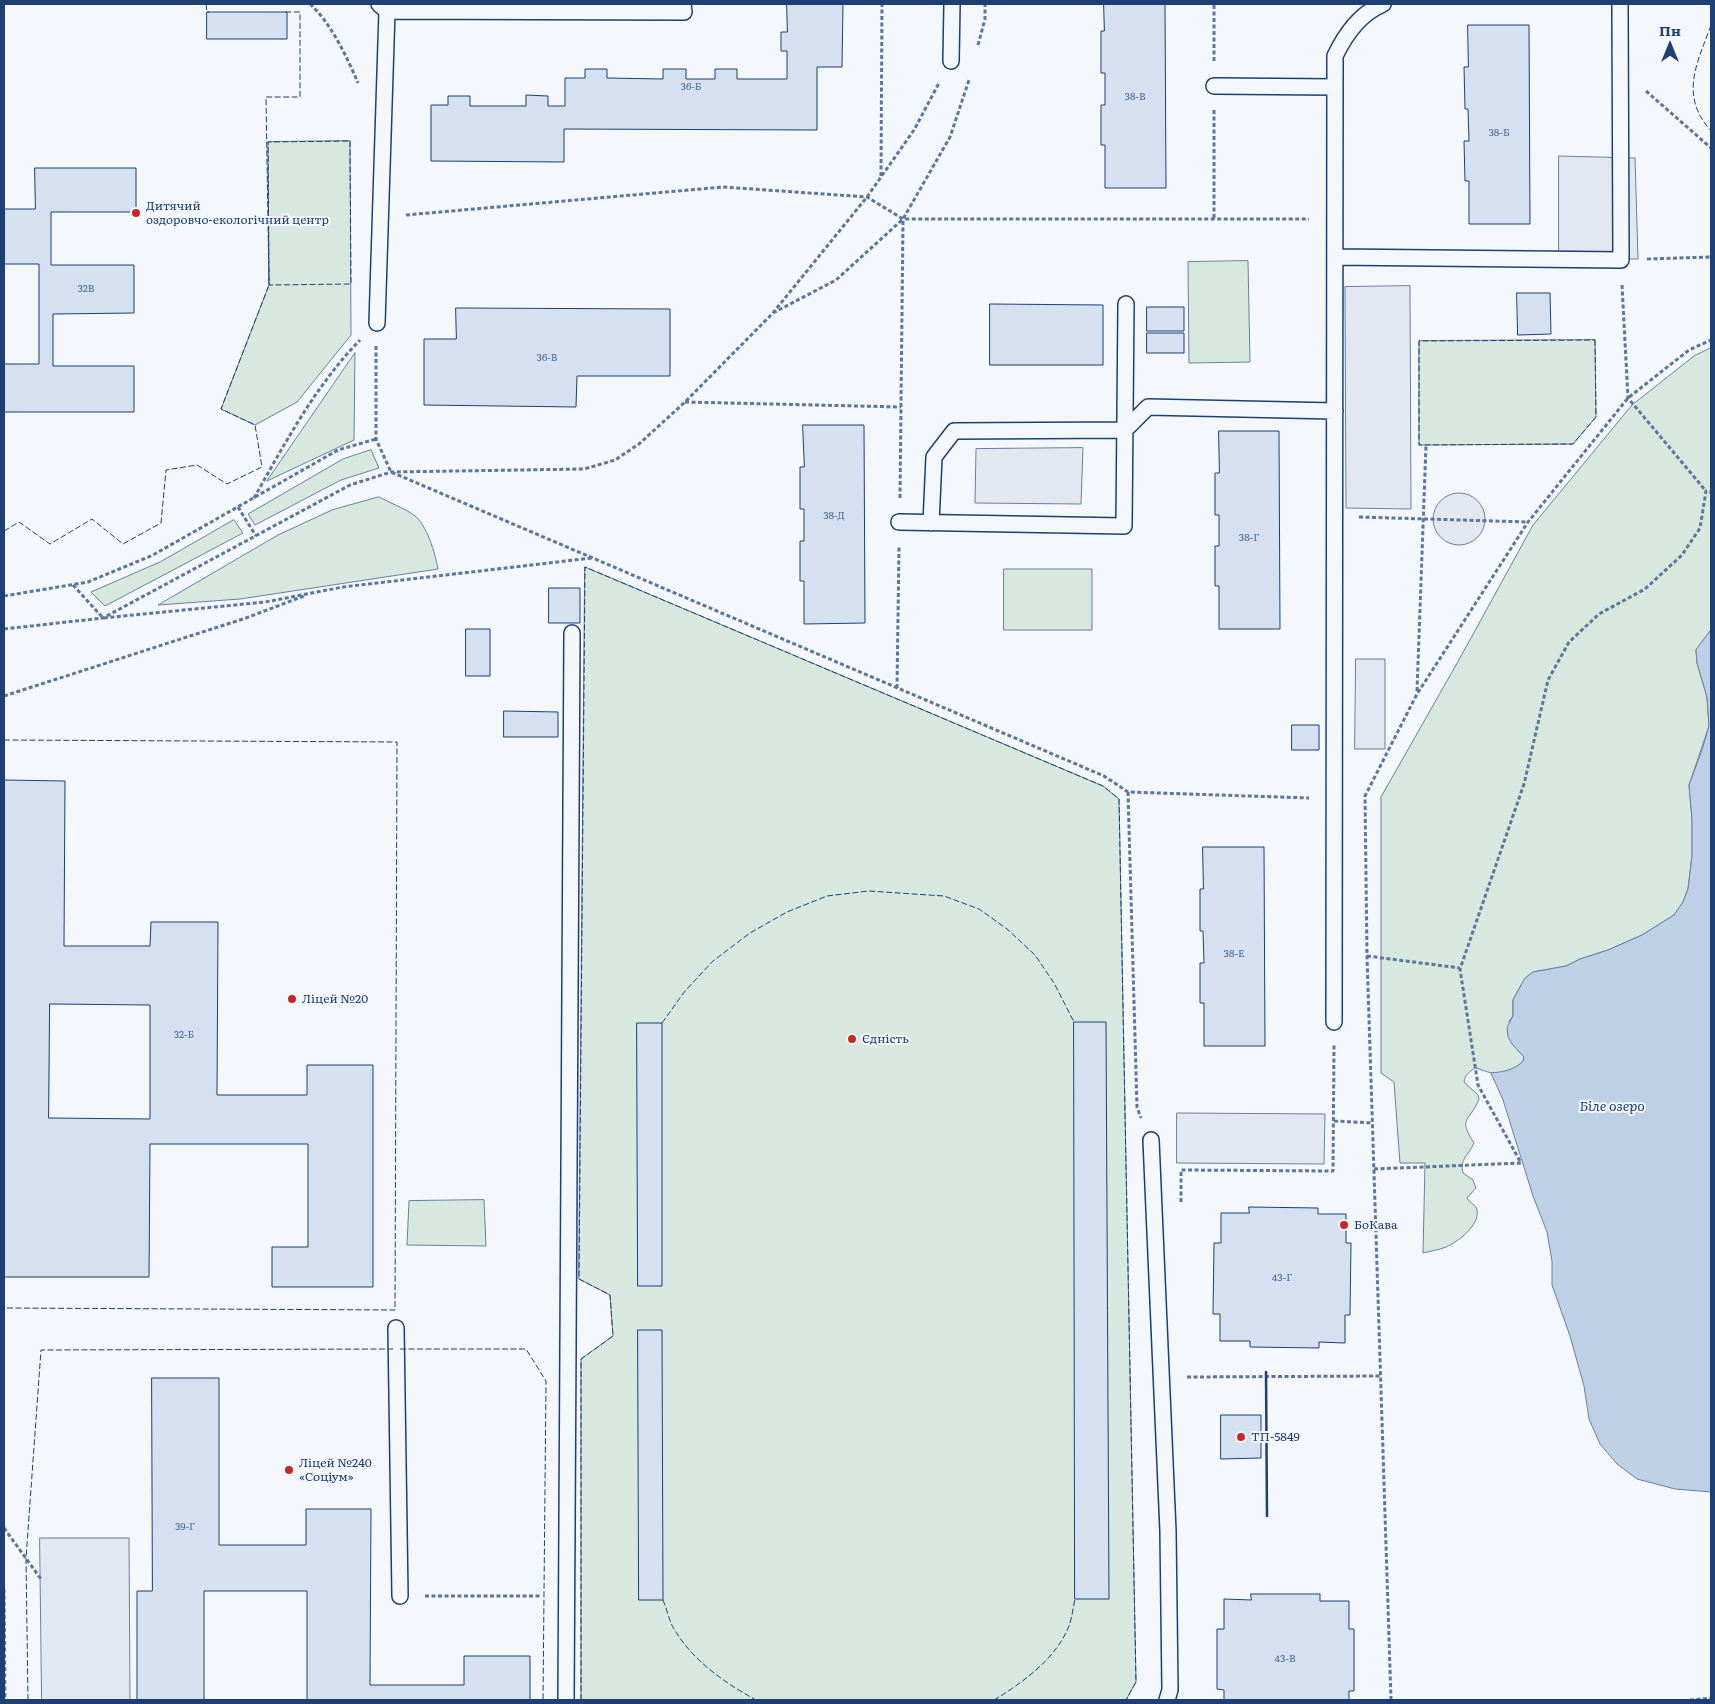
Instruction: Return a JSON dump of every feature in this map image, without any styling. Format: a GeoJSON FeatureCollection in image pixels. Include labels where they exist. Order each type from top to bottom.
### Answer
{"type":"FeatureCollection","features":[{"type":"Feature","properties":{"kind":"lane"},"geometry":{"type":"LineString","coordinates":[[377,323],[383,7],[684,12],[683,4]]}},
{"type":"Feature","properties":{"kind":"lane"},"geometry":{"type":"LineString","coordinates":[[951,61],[952,4]]}},
{"type":"Feature","properties":{"kind":"lane"},"geometry":{"type":"LineString","coordinates":[[1334,1022],[1335,56],[1343,39],[1372,8],[1383,4]]}},
{"type":"Feature","properties":{"kind":"lane"},"geometry":{"type":"LineString","coordinates":[[1335,257],[1621,260],[1620,4]]}},
{"type":"Feature","properties":{"kind":"lane"},"geometry":{"type":"LineString","coordinates":[[1214,86],[1335,87]]}},
{"type":"Feature","properties":{"kind":"lane"},"geometry":{"type":"LineString","coordinates":[[899,522],[1124,526],[1126,304]]}},
{"type":"Feature","properties":{"kind":"lane"},"geometry":{"type":"LineString","coordinates":[[931,523],[934,457],[954,431],[1125,430],[1148,408],[1335,411]]}},
{"type":"Feature","properties":{"kind":"lane"},"geometry":{"type":"LineString","coordinates":[[566,1700],[572,633]]}},
{"type":"Feature","properties":{"kind":"lane"},"geometry":{"type":"LineString","coordinates":[[1151,1140],[1168,1531],[1170,1690],[1167,1700]]}},
{"type":"Feature","properties":{"kind":"lane"},"geometry":{"type":"LineString","coordinates":[[396,1328],[400,1596]]}},
{"type":"Feature","properties":{"kind":"path"},"geometry":{"type":"LineString","coordinates":[[310,4],[319,12],[348,60],[362,90]]}},
{"type":"Feature","properties":{"kind":"path"},"geometry":{"type":"LineString","coordinates":[[881,176],[882,4]]}},
{"type":"Feature","properties":{"kind":"path"},"geometry":{"type":"LineString","coordinates":[[978,47],[985,19],[986,4]]}},
{"type":"Feature","properties":{"kind":"path"},"geometry":{"type":"LineString","coordinates":[[103,618],[350,485],[391,472],[584,469],[615,460],[639,444],[685,402],[772,314],[866,198],[914,130],[951,61]]}},
{"type":"Feature","properties":{"kind":"path"},"geometry":{"type":"LineString","coordinates":[[1620,68],[1711,148]]}},
{"type":"Feature","properties":{"kind":"path"},"geometry":{"type":"LineString","coordinates":[[772,314],[836,280],[903,219],[950,137],[971,75]]}},
{"type":"Feature","properties":{"kind":"path"},"geometry":{"type":"LineString","coordinates":[[380,217],[722,187],[866,198],[903,219],[1335,219]]}},
{"type":"Feature","properties":{"kind":"path"},"geometry":{"type":"LineString","coordinates":[[897,688],[903,219]]}},
{"type":"Feature","properties":{"kind":"path"},"geometry":{"type":"LineString","coordinates":[[1711,257],[1621,260],[1628,398],[1706,491],[1711,492]]}},
{"type":"Feature","properties":{"kind":"path"},"geometry":{"type":"LineString","coordinates":[[377,323],[376,439],[391,472],[1104,776],[1128,792],[1334,799]]}},
{"type":"Feature","properties":{"kind":"path"},"geometry":{"type":"LineString","coordinates":[[254,498],[310,404],[342,358],[377,323]]}},
{"type":"Feature","properties":{"kind":"path"},"geometry":{"type":"LineString","coordinates":[[1391,1700],[1367,956],[1365,796],[1417,694],[1528,522],[1628,398],[1689,350],[1711,340]]}},
{"type":"Feature","properties":{"kind":"path"},"geometry":{"type":"LineString","coordinates":[[685,402],[901,408]]}},
{"type":"Feature","properties":{"kind":"path"},"geometry":{"type":"LineString","coordinates":[[4,596],[88,582],[153,555],[338,450],[376,439]]}},
{"type":"Feature","properties":{"kind":"path"},"geometry":{"type":"LineString","coordinates":[[1417,694],[1426,445]]}},
{"type":"Feature","properties":{"kind":"path"},"geometry":{"type":"LineString","coordinates":[[1374,1169],[1521,1163],[1478,1085],[1460,969],[1500,858],[1524,784],[1548,680],[1568,642],[1599,614],[1645,589],[1682,555],[1700,528],[1706,491]]}},
{"type":"Feature","properties":{"kind":"path"},"geometry":{"type":"LineString","coordinates":[[238,507],[256,536]]}},
{"type":"Feature","properties":{"kind":"path"},"geometry":{"type":"LineString","coordinates":[[1335,516],[1528,522]]}},
{"type":"Feature","properties":{"kind":"path"},"geometry":{"type":"LineString","coordinates":[[4,629],[265,602],[343,587],[594,558]]}},
{"type":"Feature","properties":{"kind":"path"},"geometry":{"type":"LineString","coordinates":[[73,585],[103,618]]}},
{"type":"Feature","properties":{"kind":"path"},"geometry":{"type":"LineString","coordinates":[[4,696],[246,618],[314,593]]}},
{"type":"Feature","properties":{"kind":"path"},"geometry":{"type":"LineString","coordinates":[[1128,792],[1137,1107],[1151,1140]]}},
{"type":"Feature","properties":{"kind":"path"},"geometry":{"type":"LineString","coordinates":[[1367,956],[1460,968]]}},
{"type":"Feature","properties":{"kind":"path"},"geometry":{"type":"LineString","coordinates":[[1182,1210],[1181,1170],[1333,1172],[1334,1022]]}},
{"type":"Feature","properties":{"kind":"path"},"geometry":{"type":"LineString","coordinates":[[1334,1121],[1373,1123]]}},
{"type":"Feature","properties":{"kind":"path"},"geometry":{"type":"LineString","coordinates":[[1185,1377],[1381,1376]]}},
{"type":"Feature","properties":{"kind":"path"},"geometry":{"type":"LineString","coordinates":[[4,1528],[41,1578]]}},
{"type":"Feature","properties":{"kind":"path"},"geometry":{"type":"LineString","coordinates":[[4,1589],[5,1700]]}},
{"type":"Feature","properties":{"kind":"path"},"geometry":{"type":"LineString","coordinates":[[400,1596],[544,1596]]}},
{"type":"Feature","properties":{"kind":"path"},"geometry":{"type":"LineString","coordinates":[[1690,1700],[1711,1698]]}},
{"type":"Feature","properties":{"kind":"shaded area"},"geometry":{"type":"Polygon","coordinates":[[[350,141],[351,335],[297,402],[255,425],[221,409],[269,285],[268,142],[350,141]]]}},
{"type":"Feature","properties":{"kind":"shaded area"},"geometry":{"type":"Polygon","coordinates":[[[1559,156],[1635,158],[1638,259],[1559,259],[1559,156]]]}},
{"type":"Feature","properties":{"kind":"shaded area"},"geometry":{"type":"Polygon","coordinates":[[[1248,261],[1250,362],[1189,363],[1188,262],[1248,261]]]}},
{"type":"Feature","properties":{"kind":"shaded area"},"geometry":{"type":"Polygon","coordinates":[[[1410,286],[1411,509],[1346,508],[1345,287],[1410,286]]]}},
{"type":"Feature","properties":{"kind":"shaded area"},"geometry":{"type":"Polygon","coordinates":[[[1595,340],[1596,417],[1573,444],[1419,445],[1419,341],[1595,340]]]}},
{"type":"Feature","properties":{"kind":"shaded area"},"geometry":{"type":"Polygon","coordinates":[[[1711,348],[1711,630],[1696,650],[1697,663],[1707,697],[1709,726],[1689,785],[1692,819],[1692,856],[1688,889],[1683,902],[1674,915],[1642,935],[1566,966],[1533,972],[1521,985],[1513,1000],[1513,1016],[1509,1021],[1518,1051],[1524,1057],[1523,1061],[1513,1069],[1500,1073],[1492,1073],[1475,1068],[1465,1077],[1464,1082],[1478,1095],[1479,1099],[1466,1124],[1466,1128],[1474,1143],[1462,1164],[1463,1173],[1473,1180],[1476,1188],[1467,1198],[1476,1208],[1477,1216],[1472,1227],[1451,1245],[1423,1253],[1425,1163],[1400,1163],[1394,1082],[1381,1073],[1381,797],[1533,525],[1632,405],[1694,356],[1711,348]]]}},
{"type":"Feature","properties":{"kind":"shaded area"},"geometry":{"type":"Polygon","coordinates":[[[355,353],[354,440],[267,481],[355,353]]]}},
{"type":"Feature","properties":{"kind":"shaded area"},"geometry":{"type":"Polygon","coordinates":[[[1083,448],[1081,504],[975,503],[976,449],[1083,448]]]}},
{"type":"Feature","properties":{"kind":"shaded area"},"geometry":{"type":"Polygon","coordinates":[[[371,450],[379,468],[341,480],[255,525],[248,514],[343,459],[371,450]]]}},
{"type":"Feature","properties":{"kind":"shaded area"},"geometry":{"type":"Polygon","coordinates":[[[1459,493],[1469,495],[1477,501],[1483,509],[1485,519],[1483,529],[1477,537],[1469,543],[1459,545],[1449,543],[1441,537],[1435,529],[1433,519],[1435,509],[1441,501],[1449,495],[1459,493]]]}},
{"type":"Feature","properties":{"kind":"shaded area"},"geometry":{"type":"Polygon","coordinates":[[[379,497],[410,512],[419,520],[430,540],[438,569],[240,599],[158,605],[278,535],[332,510],[379,497]]]}},
{"type":"Feature","properties":{"kind":"shaded area"},"geometry":{"type":"Polygon","coordinates":[[[234,520],[243,533],[105,606],[91,592],[160,562],[234,520]]]}},
{"type":"Feature","properties":{"kind":"shaded area","name":"Єдність"},"geometry":{"type":"Polygon","coordinates":[[[585,567],[1103,786],[1119,799],[1136,1682],[1126,1700],[581,1700],[581,1359],[613,1336],[610,1295],[579,1279],[585,567]]]}},
{"type":"Feature","properties":{"kind":"shaded area"},"geometry":{"type":"Polygon","coordinates":[[[1004,569],[1092,569],[1092,630],[1004,630],[1004,569]]]}},
{"type":"Feature","properties":{"kind":"shaded area"},"geometry":{"type":"Polygon","coordinates":[[[1356,659],[1385,659],[1385,749],[1355,749],[1356,659]]]}},
{"type":"Feature","properties":{"kind":"shaded area"},"geometry":{"type":"Polygon","coordinates":[[[1177,1113],[1325,1114],[1324,1164],[1177,1163],[1177,1113]]]}},
{"type":"Feature","properties":{"kind":"shaded area"},"geometry":{"type":"Polygon","coordinates":[[[484,1200],[486,1246],[407,1245],[409,1201],[484,1200]]]}},
{"type":"Feature","properties":{"kind":"shaded area"},"geometry":{"type":"Polygon","coordinates":[[[40,1538],[129,1538],[130,1700],[42,1700],[40,1538]]]}},
{"type":"Feature","properties":{"kind":"water","name":"Біле озеро"},"geometry":{"type":"Polygon","coordinates":[[[1711,630],[1711,1492],[1675,1489],[1637,1479],[1617,1464],[1600,1444],[1589,1419],[1584,1386],[1570,1336],[1552,1285],[1552,1261],[1547,1232],[1533,1196],[1503,1100],[1491,1073],[1512,1068],[1523,1061],[1524,1057],[1508,1037],[1507,1027],[1513,1016],[1513,1000],[1525,978],[1533,972],[1566,966],[1642,935],[1674,915],[1683,902],[1688,889],[1692,856],[1692,819],[1689,785],[1709,726],[1707,697],[1697,663],[1696,650],[1711,630]]]}},
{"type":"Feature","properties":{"kind":"building"},"geometry":{"type":"Polygon","coordinates":[[[787,4],[843,4],[842,67],[817,67],[817,130],[564,129],[564,162],[431,161],[431,105],[448,105],[448,96],[470,96],[470,106],[526,106],[526,95],[548,96],[548,106],[565,106],[565,78],[585,78],[585,69],[607,69],[607,78],[663,79],[663,69],[686,69],[686,79],[715,79],[715,69],[737,69],[737,79],[787,79],[787,51],[781,51],[781,32],[787,32],[787,4]]]}},
{"type":"Feature","properties":{"kind":"building"},"geometry":{"type":"Polygon","coordinates":[[[1104,4],[1165,4],[1166,188],[1105,188],[1105,145],[1101,145],[1101,105],[1105,105],[1105,73],[1101,73],[1101,31],[1104,31],[1104,4]]]}},
{"type":"Feature","properties":{"kind":"building"},"geometry":{"type":"Polygon","coordinates":[[[207,12],[287,12],[287,39],[207,39],[207,12]]]}},
{"type":"Feature","properties":{"kind":"building"},"geometry":{"type":"Polygon","coordinates":[[[1468,25],[1529,25],[1530,224],[1469,224],[1469,181],[1465,181],[1464,141],[1469,141],[1468,109],[1465,109],[1464,67],[1468,67],[1468,25]]]}},
{"type":"Feature","properties":{"kind":"building"},"geometry":{"type":"Polygon","coordinates":[[[35,168],[136,168],[136,212],[51,212],[51,265],[134,265],[134,313],[53,314],[53,366],[134,366],[134,412],[4,412],[4,364],[39,364],[39,264],[4,264],[4,209],[35,209],[35,168]]]}},
{"type":"Feature","properties":{"kind":"building"},"geometry":{"type":"Polygon","coordinates":[[[1517,293],[1550,293],[1551,334],[1518,335],[1517,293]]]}},
{"type":"Feature","properties":{"kind":"building"},"geometry":{"type":"Polygon","coordinates":[[[990,304],[1103,305],[1103,365],[990,365],[990,304]]]}},
{"type":"Feature","properties":{"kind":"building"},"geometry":{"type":"Polygon","coordinates":[[[1147,307],[1184,307],[1184,331],[1147,331],[1147,307]]]}},
{"type":"Feature","properties":{"kind":"building"},"geometry":{"type":"Polygon","coordinates":[[[456,308],[670,309],[670,376],[577,376],[576,407],[424,405],[424,339],[456,339],[456,308]]]}},
{"type":"Feature","properties":{"kind":"building"},"geometry":{"type":"Polygon","coordinates":[[[1147,333],[1184,333],[1184,353],[1147,353],[1147,333]]]}},
{"type":"Feature","properties":{"kind":"building"},"geometry":{"type":"Polygon","coordinates":[[[803,425],[864,425],[865,623],[804,624],[804,581],[800,581],[800,541],[804,541],[804,509],[800,509],[800,467],[804,467],[803,425]]]}},
{"type":"Feature","properties":{"kind":"building"},"geometry":{"type":"Polygon","coordinates":[[[1219,431],[1279,431],[1280,629],[1219,629],[1219,586],[1215,586],[1215,546],[1219,546],[1219,515],[1215,515],[1215,473],[1219,473],[1219,431]]]}},
{"type":"Feature","properties":{"kind":"building"},"geometry":{"type":"Polygon","coordinates":[[[549,588],[580,588],[580,623],[549,623],[549,588]]]}},
{"type":"Feature","properties":{"kind":"building"},"geometry":{"type":"Polygon","coordinates":[[[466,629],[490,629],[490,676],[466,676],[466,629]]]}},
{"type":"Feature","properties":{"kind":"building"},"geometry":{"type":"Polygon","coordinates":[[[504,711],[558,712],[558,737],[504,737],[504,711]]]}},
{"type":"Feature","properties":{"kind":"building"},"geometry":{"type":"Polygon","coordinates":[[[1292,725],[1319,725],[1319,750],[1292,750],[1292,725]]]}},
{"type":"Feature","properties":{"kind":"building"},"geometry":{"type":"Polygon","coordinates":[[[4,780],[65,781],[64,946],[150,946],[151,922],[218,922],[217,1095],[307,1095],[307,1065],[373,1065],[373,1287],[272,1287],[272,1247],[308,1247],[308,1144],[150,1144],[149,1277],[4,1277],[4,780]],[[50,1004],[49,1118],[150,1119],[150,1005],[50,1004]]]}},
{"type":"Feature","properties":{"kind":"building"},"geometry":{"type":"Polygon","coordinates":[[[1203,847],[1264,847],[1265,1046],[1204,1046],[1204,1003],[1200,1003],[1200,963],[1204,963],[1203,931],[1200,931],[1203,847]]]}},
{"type":"Feature","properties":{"kind":"building"},"geometry":{"type":"Polygon","coordinates":[[[1074,1022],[1106,1022],[1109,1599],[1075,1599],[1074,1022]]]}},
{"type":"Feature","properties":{"kind":"building"},"geometry":{"type":"Polygon","coordinates":[[[637,1023],[662,1023],[662,1286],[638,1286],[637,1023]]]}},
{"type":"Feature","properties":{"kind":"building"},"geometry":{"type":"Polygon","coordinates":[[[1249,1207],[1318,1208],[1318,1214],[1346,1214],[1346,1243],[1351,1243],[1350,1315],[1345,1315],[1345,1343],[1319,1342],[1319,1348],[1250,1347],[1250,1341],[1220,1341],[1220,1314],[1213,1314],[1214,1243],[1221,1243],[1221,1213],[1249,1213],[1249,1207]]]}},
{"type":"Feature","properties":{"kind":"building"},"geometry":{"type":"Polygon","coordinates":[[[638,1330],[662,1330],[663,1600],[639,1600],[638,1330]]]}},
{"type":"Feature","properties":{"kind":"building"},"geometry":{"type":"Polygon","coordinates":[[[152,1378],[219,1378],[219,1545],[306,1545],[306,1509],[371,1509],[370,1685],[464,1685],[464,1656],[530,1656],[530,1700],[307,1700],[307,1591],[204,1591],[204,1700],[137,1700],[137,1591],[152,1591],[152,1378]]]}},
{"type":"Feature","properties":{"kind":"building","name":"ТП-5849"},"geometry":{"type":"Polygon","coordinates":[[[1221,1415],[1261,1415],[1261,1458],[1221,1459],[1221,1415]]]}},
{"type":"Feature","properties":{"kind":"building"},"geometry":{"type":"Polygon","coordinates":[[[1251,1594],[1320,1594],[1320,1601],[1349,1601],[1349,1629],[1354,1629],[1354,1691],[1349,1691],[1349,1700],[1224,1700],[1224,1690],[1217,1689],[1217,1629],[1224,1629],[1224,1599],[1251,1600],[1251,1594]]]}},
{"type":"Feature","properties":{"kind":"fence"},"geometry":{"type":"LineString","coordinates":[[206,4],[207,12],[209,12]]}},
{"type":"Feature","properties":{"kind":"fence"},"geometry":{"type":"LineString","coordinates":[[4,531],[19,522],[50,544],[92,519],[123,544],[161,523],[166,470],[197,465],[227,484],[262,467],[255,425],[221,409],[269,285],[266,97],[300,97],[300,12],[284,12]]}},
{"type":"Feature","properties":{"kind":"fence"},"geometry":{"type":"LineString","coordinates":[[1711,25],[1696,66],[1693,92],[1701,118],[1711,131]]}},
{"type":"Feature","properties":{"kind":"fence"},"geometry":{"type":"LineString","coordinates":[[350,141],[351,284],[269,285],[268,142],[350,141]]}},
{"type":"Feature","properties":{"kind":"fence"},"geometry":{"type":"LineString","coordinates":[[1595,340],[1596,417],[1573,444],[1419,445],[1419,341],[1595,340]]}},
{"type":"Feature","properties":{"kind":"fence"},"geometry":{"type":"LineString","coordinates":[[581,1700],[581,1359],[613,1336],[610,1295],[579,1279],[585,567],[1103,786],[1119,799],[1136,1682],[1126,1700]]}},
{"type":"Feature","properties":{"kind":"fence"},"geometry":{"type":"LineString","coordinates":[[4,740],[397,742],[395,1310],[4,1308]]}},
{"type":"Feature","properties":{"kind":"fence"},"geometry":{"type":"LineString","coordinates":[[662,1023],[685,991],[713,961],[750,933],[787,912],[827,896],[869,891],[944,896],[979,909],[1007,929],[1035,955],[1054,983],[1074,1022]]}},
{"type":"Feature","properties":{"kind":"fence"},"geometry":{"type":"LineString","coordinates":[[28,1700],[26,1558],[41,1350],[393,1349]]}},
{"type":"Feature","properties":{"kind":"fence"},"geometry":{"type":"LineString","coordinates":[[400,1349],[526,1349],[546,1381],[543,1700]]}},
{"type":"Feature","properties":{"kind":"fence"},"geometry":{"type":"LineString","coordinates":[[994,1700],[1027,1678],[1056,1649],[1069,1626],[1075,1599]]}},
{"type":"Feature","properties":{"kind":"fence"},"geometry":{"type":"LineString","coordinates":[[663,1600],[672,1626],[690,1651],[721,1679],[756,1700]]}},
{"type":"Feature","properties":{"kind":"wall"},"geometry":{"type":"LineString","coordinates":[[1266,1372],[1267,1516]]}},
{"type":"Feature","properties":{"kind":"place","name":"Дитячий оздоровчо-екологічний центр"},"geometry":{"type":"Point","coordinates":[136,213]}},
{"type":"Feature","properties":{"kind":"place","name":"Ліцей №20"},"geometry":{"type":"Point","coordinates":[292,999]}},
{"type":"Feature","properties":{"kind":"place","name":"Єдність"},"geometry":{"type":"Point","coordinates":[852,1039]}},
{"type":"Feature","properties":{"kind":"place","name":"БоКава"},"geometry":{"type":"Point","coordinates":[1344,1225]}},
{"type":"Feature","properties":{"kind":"place","name":"ТП-5849"},"geometry":{"type":"Point","coordinates":[1241,1437]}},
{"type":"Feature","properties":{"kind":"place","name":"Ліцей №240 «Соціум»"},"geometry":{"type":"Point","coordinates":[289,1470]}}]}
